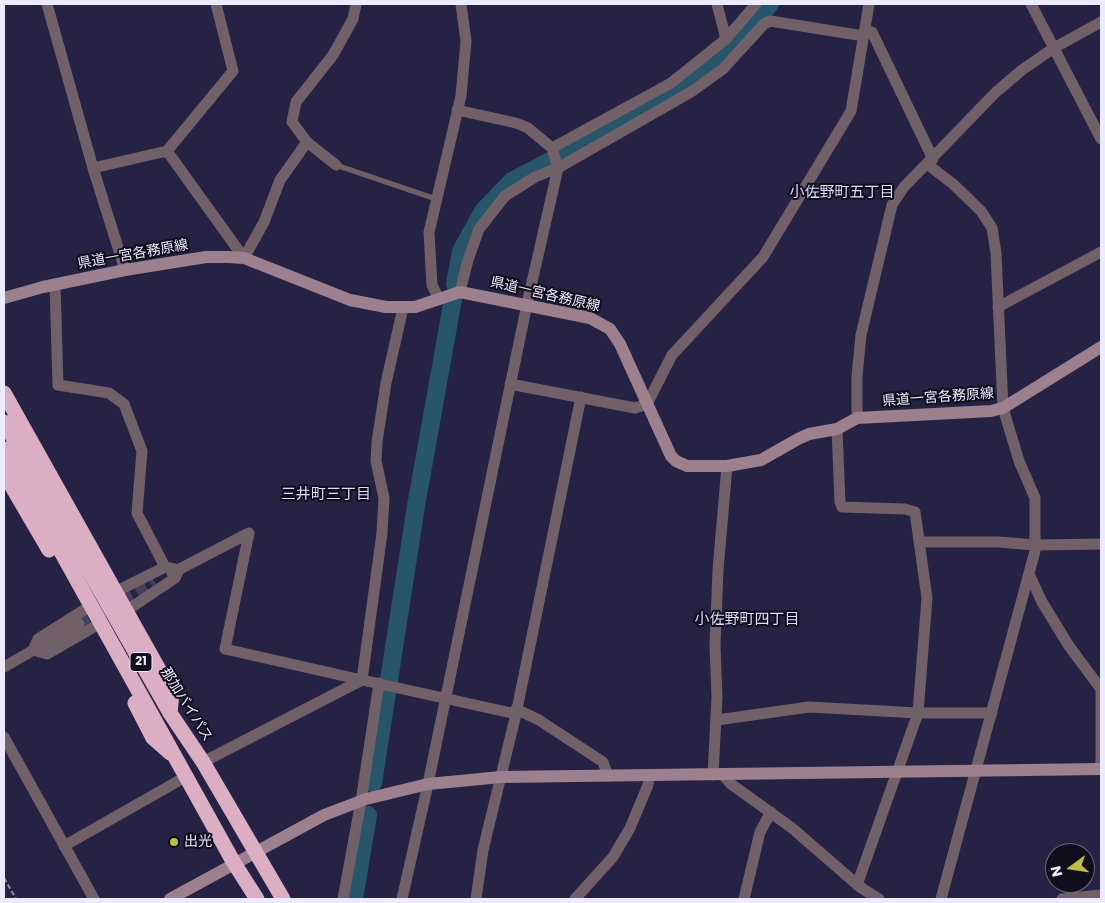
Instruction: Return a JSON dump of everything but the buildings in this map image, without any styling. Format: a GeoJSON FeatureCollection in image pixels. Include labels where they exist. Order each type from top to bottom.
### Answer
{"type":"FeatureCollection","features":[{"type":"Feature","properties":{"kind":"highway"},"geometry":{"type":"LineString","coordinates":[[4,393],[172,693],[170,713]]}},
{"type":"Feature","properties":{"kind":"highway","name":"那加バイパス"},"geometry":{"type":"LineString","coordinates":[[4,422],[170,713],[203,762],[257,850],[283,899]]}},
{"type":"Feature","properties":{"kind":"highway","name":"21"},"geometry":{"type":"LineString","coordinates":[[4,449],[234,863],[257,899]]}},
{"type":"Feature","properties":{"kind":"highway"},"geometry":{"type":"LineString","coordinates":[[4,473],[81,617],[94,627],[153,738],[178,760]]}},
{"type":"Feature","properties":{"kind":"main road","name":"県道一宮各務原線"},"geometry":{"type":"LineString","coordinates":[[4,298],[55,284],[125,270],[206,257],[244,258],[350,300],[403,308],[414,307],[438,297],[460,292],[590,318],[610,329],[620,344],[671,456],[676,461],[688,466],[726,466],[761,460],[798,439],[837,429],[857,418],[991,411],[1003,408],[1101,347]]}},
{"type":"Feature","properties":{"kind":"main road"},"geometry":{"type":"LineString","coordinates":[[170,899],[324,815],[361,801],[428,784],[501,777],[1101,769]]}},
{"type":"Feature","properties":{"kind":"street"},"geometry":{"type":"LineString","coordinates":[[46,4],[93,168],[125,270]]}},
{"type":"Feature","properties":{"kind":"street"},"geometry":{"type":"LineString","coordinates":[[93,168],[167,151],[233,71],[216,4]]}},
{"type":"Feature","properties":{"kind":"street"},"geometry":{"type":"LineString","coordinates":[[336,165],[307,142],[292,122],[296,102],[333,55],[353,19],[356,4]]}},
{"type":"Feature","properties":{"kind":"street"},"geometry":{"type":"LineString","coordinates":[[438,297],[432,285],[429,232],[461,96],[465,55],[465,21],[461,4]]}},
{"type":"Feature","properties":{"kind":"street"},"geometry":{"type":"LineString","coordinates":[[717,4],[726,39]]}},
{"type":"Feature","properties":{"kind":"street"},"geometry":{"type":"LineString","coordinates":[[460,292],[478,229],[505,196],[535,177],[555,158],[671,83],[726,39],[756,4]]}},
{"type":"Feature","properties":{"kind":"street"},"geometry":{"type":"LineString","coordinates":[[510,384],[635,408],[647,404],[672,355],[763,257],[851,111],[869,4]]}},
{"type":"Feature","properties":{"kind":"street"},"geometry":{"type":"LineString","coordinates":[[1031,4],[1101,139]]}},
{"type":"Feature","properties":{"kind":"street"},"geometry":{"type":"LineString","coordinates":[[555,158],[691,92],[723,69],[764,24],[770,21],[864,34],[872,32],[930,162],[981,211],[992,228],[996,253],[1003,408],[1019,461],[1035,498],[1035,545],[1029,574],[941,899]]}},
{"type":"Feature","properties":{"kind":"street"},"geometry":{"type":"LineString","coordinates":[[857,418],[857,376],[861,335],[892,205],[904,187],[996,92],[1022,70],[1054,48],[1101,22]]}},
{"type":"Feature","properties":{"kind":"street"},"geometry":{"type":"LineString","coordinates":[[457,110],[516,123],[528,128],[555,158]]}},
{"type":"Feature","properties":{"kind":"street"},"geometry":{"type":"LineString","coordinates":[[167,151],[244,258],[264,222],[280,180],[307,142]]}},
{"type":"Feature","properties":{"kind":"street"},"geometry":{"type":"LineString","coordinates":[[402,899],[428,784],[444,697],[527,304],[555,158]]}},
{"type":"Feature","properties":{"kind":"street"},"geometry":{"type":"LineString","coordinates":[[998,307],[1101,252]]}},
{"type":"Feature","properties":{"kind":"street"},"geometry":{"type":"LineString","coordinates":[[55,284],[58,385],[109,393],[124,404],[142,450],[137,513],[165,567]]}},
{"type":"Feature","properties":{"kind":"street"},"geometry":{"type":"LineString","coordinates":[[362,680],[382,533],[384,498],[376,461],[376,442],[386,383],[403,308]]}},
{"type":"Feature","properties":{"kind":"street"},"geometry":{"type":"LineString","coordinates":[[476,899],[483,850],[516,711],[581,397]]}},
{"type":"Feature","properties":{"kind":"street"},"geometry":{"type":"LineString","coordinates":[[837,429],[840,502],[842,507],[905,509],[915,512],[927,598],[918,713],[859,886],[857,899]]}},
{"type":"Feature","properties":{"kind":"street"},"geometry":{"type":"LineString","coordinates":[[726,466],[718,570],[718,775],[771,812],[859,886],[879,899]]}},
{"type":"Feature","properties":{"kind":"street"},"geometry":{"type":"LineString","coordinates":[[155,582],[249,533],[225,649],[385,685],[516,711],[539,720],[603,762],[608,776]]}},
{"type":"Feature","properties":{"kind":"street"},"geometry":{"type":"LineString","coordinates":[[919,542],[998,542],[1035,545],[1101,544]]}},
{"type":"Feature","properties":{"kind":"street"},"geometry":{"type":"LineString","coordinates":[[115,592],[165,567],[179,570]]}},
{"type":"Feature","properties":{"kind":"street"},"geometry":{"type":"LineString","coordinates":[[126,611],[175,578],[179,570]]}},
{"type":"Feature","properties":{"kind":"street"},"geometry":{"type":"LineString","coordinates":[[1029,574],[1042,602],[1069,646],[1101,689],[1101,769]]}},
{"type":"Feature","properties":{"kind":"street"},"geometry":{"type":"LineString","coordinates":[[4,667],[33,650],[38,639],[81,617]]}},
{"type":"Feature","properties":{"kind":"street"},"geometry":{"type":"LineString","coordinates":[[33,650],[47,654],[94,627]]}},
{"type":"Feature","properties":{"kind":"street"},"geometry":{"type":"LineString","coordinates":[[203,762],[362,680]]}},
{"type":"Feature","properties":{"kind":"street"},"geometry":{"type":"LineString","coordinates":[[343,899],[385,685]]}},
{"type":"Feature","properties":{"kind":"street"},"geometry":{"type":"LineString","coordinates":[[717,720],[809,707],[918,713],[992,713]]}},
{"type":"Feature","properties":{"kind":"street"},"geometry":{"type":"LineString","coordinates":[[4,737],[94,899]]}},
{"type":"Feature","properties":{"kind":"street"},"geometry":{"type":"LineString","coordinates":[[64,846],[187,776]]}},
{"type":"Feature","properties":{"kind":"street"},"geometry":{"type":"LineString","coordinates":[[575,899],[613,857],[630,828],[648,786],[649,776]]}},
{"type":"Feature","properties":{"kind":"street"},"geometry":{"type":"LineString","coordinates":[[744,899],[760,832],[771,812]]}},
{"type":"Feature","properties":{"kind":"street"},"geometry":{"type":"LineString","coordinates":[[1062,899],[1101,895]]}},
{"type":"Feature","properties":{"kind":"lane"},"geometry":{"type":"LineString","coordinates":[[336,165],[436,199]]}},
{"type":"Feature","properties":{"kind":"path"},"geometry":{"type":"LineString","coordinates":[[4,878],[16,899]]}},
{"type":"Feature","properties":{"kind":"waterway"},"geometry":{"type":"LineString","coordinates":[[455,284],[461,251],[483,211],[512,181],[592,139],[680,87],[730,50],[770,4]]}},
{"type":"Feature","properties":{"kind":"waterway"},"geometry":{"type":"LineString","coordinates":[[373,783],[416,506],[453,299]]}},
{"type":"Feature","properties":{"kind":"waterway"},"geometry":{"type":"LineString","coordinates":[[354,899],[368,815]]}},
{"type":"Feature","properties":{"kind":"tunnel"},"geometry":{"type":"LineString","coordinates":[[79,624],[155,583]]}},
{"type":"Feature","properties":{"kind":"place","name":"出光"},"geometry":{"type":"Point","coordinates":[174,842]}},
{"type":"Feature","properties":{"kind":"district","name":"小佐野町五丁目"},"geometry":{"type":"Point","coordinates":[842,193]}},
{"type":"Feature","properties":{"kind":"district","name":"三井町三丁目"},"geometry":{"type":"Point","coordinates":[326,495]}},
{"type":"Feature","properties":{"kind":"district","name":"小佐野町四丁目"},"geometry":{"type":"Point","coordinates":[747,620]}}]}
